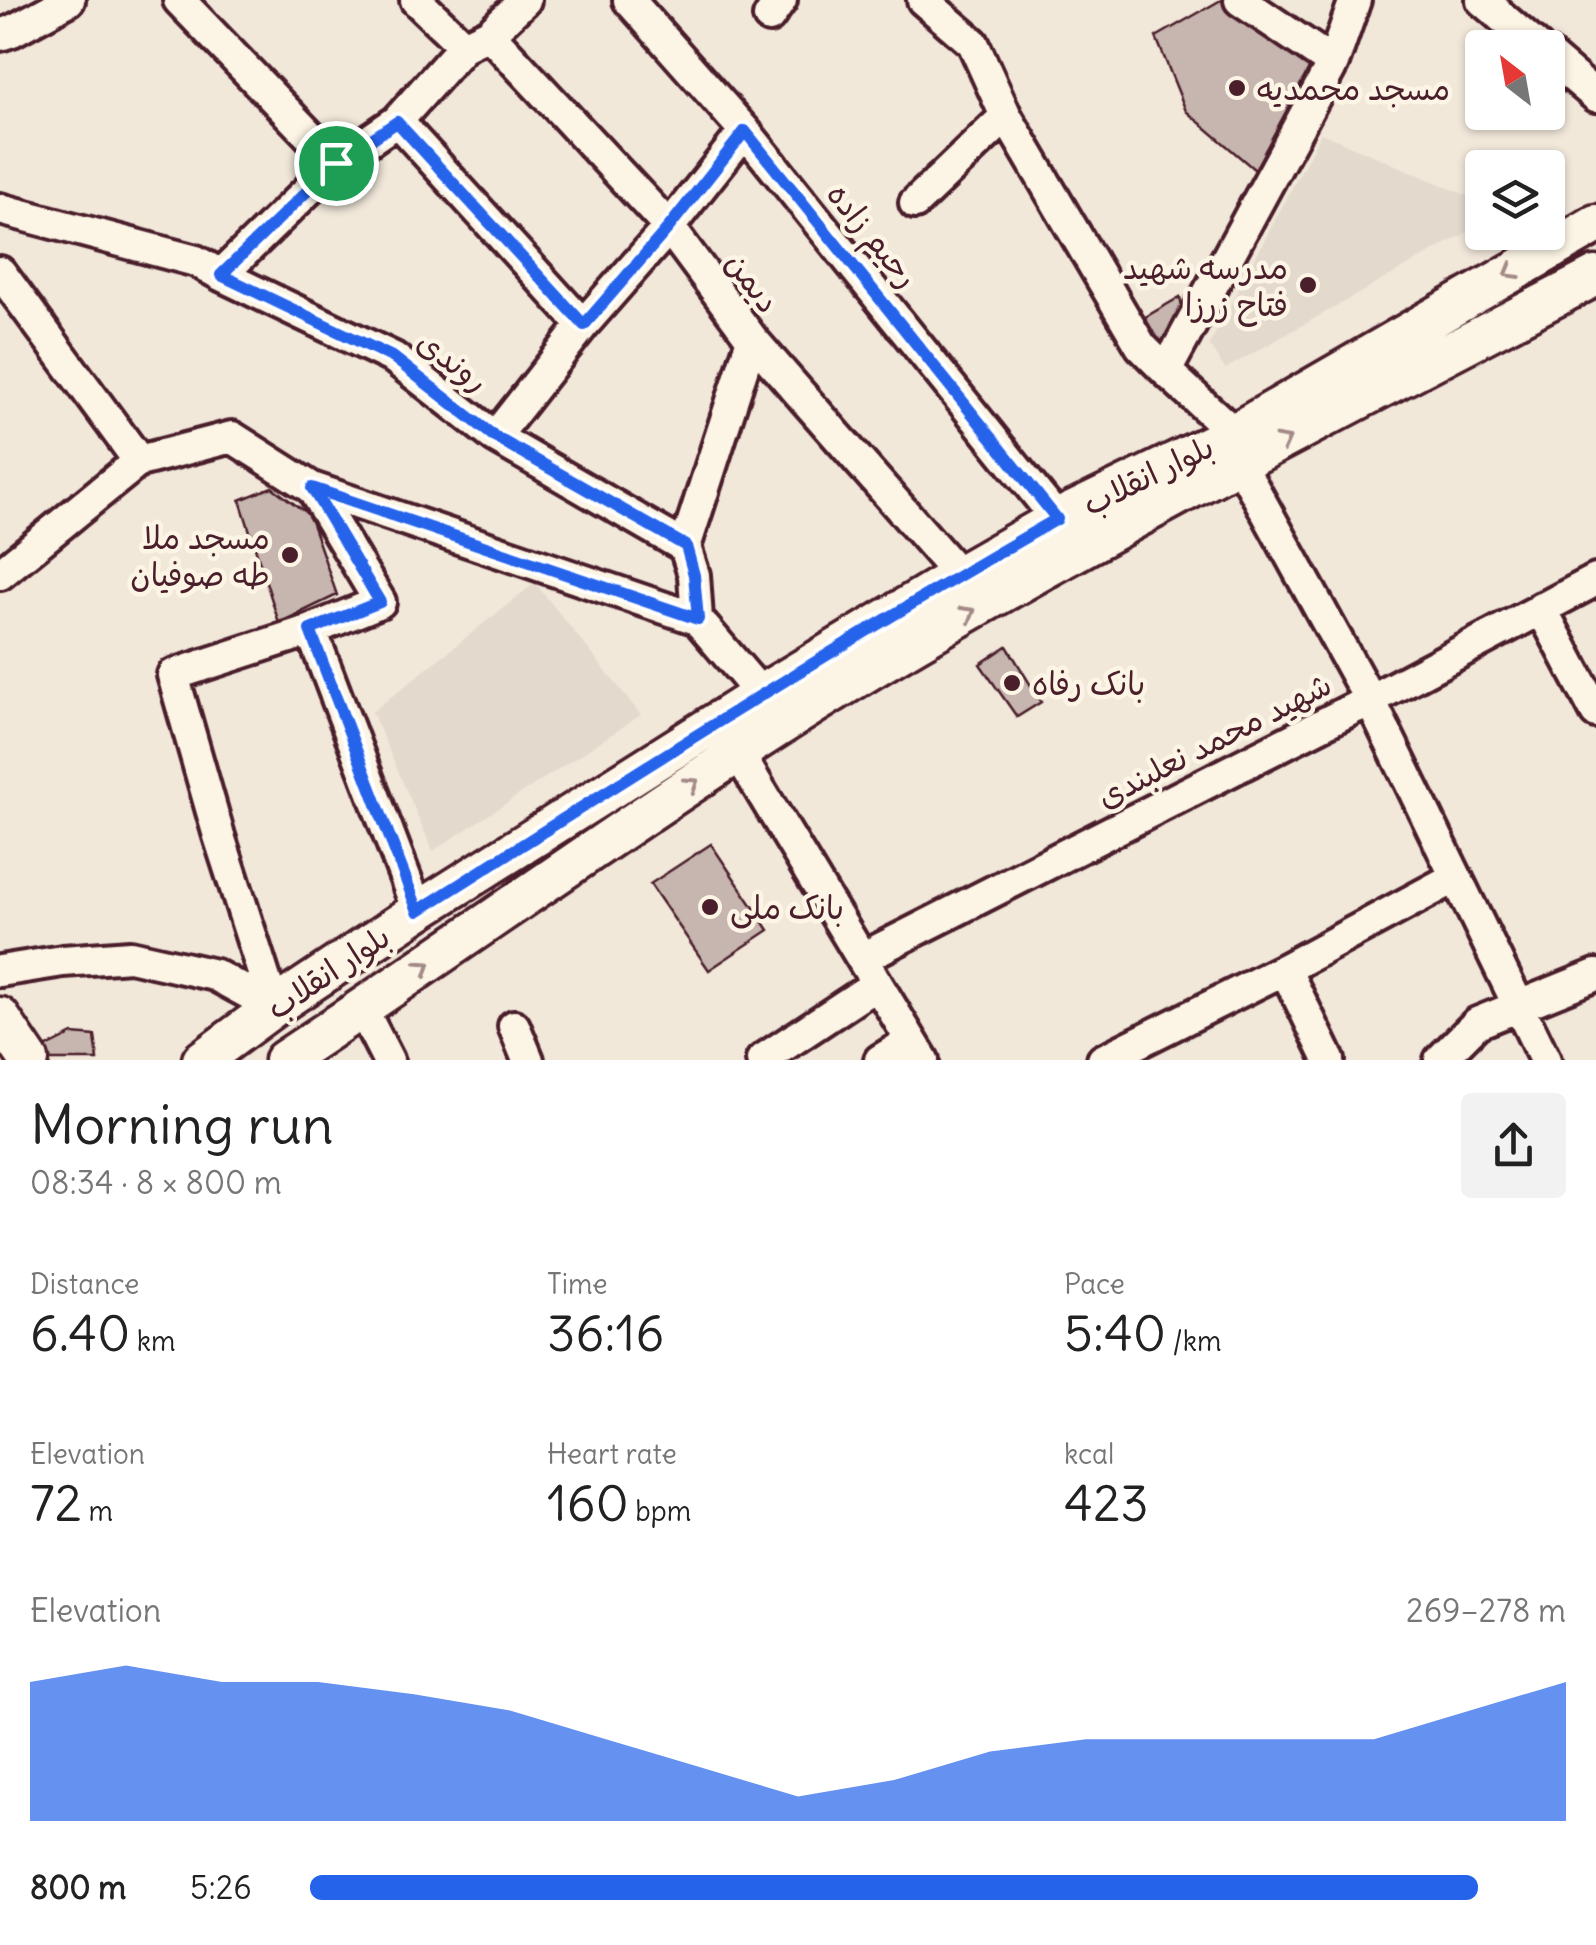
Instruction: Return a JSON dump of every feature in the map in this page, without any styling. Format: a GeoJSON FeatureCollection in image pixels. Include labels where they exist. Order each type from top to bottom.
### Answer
{"type":"FeatureCollection","features":[{"type":"Feature","properties":{"kind":"main road","name":"بلوار انقلاب"},"geometry":{"type":"LineString","coordinates":[[284,1060],[738,754],[879,664],[1159,504],[1237,449],[1596,224]]}},
{"type":"Feature","properties":{"kind":"main road","name":"بلوار انقلاب"},"geometry":{"type":"LineString","coordinates":[[202,1060],[274,1006],[418,911],[959,574],[1057,519],[1237,449],[1596,276]]}},
{"type":"Feature","properties":{"kind":"main road"},"geometry":{"type":"LineString","coordinates":[[0,1017],[29,1060]]}},
{"type":"Feature","properties":{"kind":"street"},"geometry":{"type":"LineString","coordinates":[[0,35],[69,0]]}},
{"type":"Feature","properties":{"kind":"street"},"geometry":{"type":"LineString","coordinates":[[179,0],[336,163]]}},
{"type":"Feature","properties":{"kind":"street","name":"دیمن"},"geometry":{"type":"LineString","coordinates":[[416,0],[476,40],[669,227],[752,339],[959,574]]}},
{"type":"Feature","properties":{"kind":"street"},"geometry":{"type":"LineString","coordinates":[[221,275],[336,163],[397,122],[476,40],[524,0]]}},
{"type":"Feature","properties":{"kind":"street","name":"رحیم زاده"},"geometry":{"type":"LineString","coordinates":[[630,0],[745,131],[1057,519]]}},
{"type":"Feature","properties":{"kind":"street"},"geometry":{"type":"LineString","coordinates":[[923,0],[973,43],[1006,116],[1141,346],[1237,449],[1370,700],[1545,1060]]}},
{"type":"Feature","properties":{"kind":"street"},"geometry":{"type":"LineString","coordinates":[[1240,0],[1333,64]]}},
{"type":"Feature","properties":{"kind":"street"},"geometry":{"type":"LineString","coordinates":[[1166,371],[1333,64],[1354,0]]}},
{"type":"Feature","properties":{"kind":"street"},"geometry":{"type":"LineString","coordinates":[[1482,0],[1517,30]]}},
{"type":"Feature","properties":{"kind":"street"},"geometry":{"type":"LineString","coordinates":[[1565,70],[1596,96]]}},
{"type":"Feature","properties":{"kind":"street"},"geometry":{"type":"LineString","coordinates":[[916,203],[1006,116]]}},
{"type":"Feature","properties":{"kind":"street"},"geometry":{"type":"LineString","coordinates":[[397,122],[584,325]]}},
{"type":"Feature","properties":{"kind":"street"},"geometry":{"type":"LineString","coordinates":[[495,437],[745,131]]}},
{"type":"Feature","properties":{"kind":"street","name":"روندی"},"geometry":{"type":"LineString","coordinates":[[0,209],[196,260],[394,358],[495,437],[686,546]]}},
{"type":"Feature","properties":{"kind":"street"},"geometry":{"type":"LineString","coordinates":[[0,272],[139,461]]}},
{"type":"Feature","properties":{"kind":"street"},"geometry":{"type":"LineString","coordinates":[[698,619],[694,575],[686,546],[752,339]]}},
{"type":"Feature","properties":{"kind":"street"},"geometry":{"type":"LineString","coordinates":[[0,574],[139,461],[232,437],[312,488],[698,619],[761,694]]}},
{"type":"Feature","properties":{"kind":"street"},"geometry":{"type":"LineString","coordinates":[[274,1006],[173,675],[310,630],[380,602],[312,488]]}},
{"type":"Feature","properties":{"kind":"street","name":"شهید محمد نعلبندی"},"geometry":{"type":"LineString","coordinates":[[762,1060],[870,971],[1596,580]]}},
{"type":"Feature","properties":{"kind":"street"},"geometry":{"type":"LineString","coordinates":[[1541,608],[1596,712]]}},
{"type":"Feature","properties":{"kind":"street"},"geometry":{"type":"LineString","coordinates":[[310,630],[418,911]]}},
{"type":"Feature","properties":{"kind":"street"},"geometry":{"type":"LineString","coordinates":[[738,754],[917,1051],[880,1060]]}},
{"type":"Feature","properties":{"kind":"street"},"geometry":{"type":"LineString","coordinates":[[1103,1060],[1456,877]]}},
{"type":"Feature","properties":{"kind":"street"},"geometry":{"type":"LineString","coordinates":[[0,971],[130,956],[215,975],[274,1006]]}},
{"type":"Feature","properties":{"kind":"street"},"geometry":{"type":"LineString","coordinates":[[1285,969],[1329,1060]]}},
{"type":"Feature","properties":{"kind":"street"},"geometry":{"type":"LineString","coordinates":[[1440,1060],[1477,1022],[1596,975]]}},
{"type":"Feature","properties":{"kind":"street"},"geometry":{"type":"LineString","coordinates":[[362,1009],[388,1060]]}},
{"type":"Feature","properties":{"kind":"street"},"geometry":{"type":"LineString","coordinates":[[514,1026],[528,1060]]}},
{"type":"Feature","properties":{"kind":"shaded area","name":"مدرسه شهید فتاح زرزا"},"geometry":{"type":"Polygon","coordinates":[[[1321,133],[1465,195],[1465,234],[1225,369],[1209,345],[1321,133]]]}},
{"type":"Feature","properties":{"kind":"shaded area"},"geometry":{"type":"Polygon","coordinates":[[[535,583],[641,715],[433,851],[372,712],[535,583]]]}},
{"type":"Feature","properties":{"kind":"building","name":"مسجد محمدیه"},"geometry":{"type":"Polygon","coordinates":[[[1221,0],[1238,0],[1311,65],[1255,170],[1186,111],[1156,37],[1221,0]]]}},
{"type":"Feature","properties":{"kind":"building"},"geometry":{"type":"Polygon","coordinates":[[[1180,297],[1186,324],[1164,359],[1142,319],[1180,297]]]}},
{"type":"Feature","properties":{"kind":"building","name":"مسجد ملا طه صوفیان"},"geometry":{"type":"Polygon","coordinates":[[[272,487],[309,515],[337,595],[279,623],[240,500],[272,487]]]}},
{"type":"Feature","properties":{"kind":"building","name":"بانک رفاه"},"geometry":{"type":"Polygon","coordinates":[[[1007,646],[1041,702],[1017,717],[980,664],[1007,646]]]}},
{"type":"Feature","properties":{"kind":"building","name":"بانک ملی"},"geometry":{"type":"Polygon","coordinates":[[[711,844],[769,930],[709,970],[650,884],[711,844]]]}},
{"type":"Feature","properties":{"kind":"building"},"geometry":{"type":"Polygon","coordinates":[[[73,1034],[95,1036],[98,1060],[45,1060],[41,1050],[73,1034]]]}},
{"type":"Feature","properties":{"kind":"place","name":"مسجد محمدیه"},"geometry":{"type":"Point","coordinates":[1237,88]}},
{"type":"Feature","properties":{"kind":"place","name":"مدرسه شهید فتاح زرزا"},"geometry":{"type":"Point","coordinates":[1308,285]}},
{"type":"Feature","properties":{"kind":"place","name":"مسجد ملا طه صوفیان"},"geometry":{"type":"Point","coordinates":[290,555]}},
{"type":"Feature","properties":{"kind":"place","name":"بانک رفاه"},"geometry":{"type":"Point","coordinates":[1012,683]}},
{"type":"Feature","properties":{"kind":"place","name":"بانک ملی"},"geometry":{"type":"Point","coordinates":[710,907]}},
{"type":"Feature","properties":{"kind":"route"},"geometry":{"type":"LineString","coordinates":[[397,122],[584,325],[745,131],[1057,519],[761,694],[418,911],[310,630],[380,602],[312,488],[698,619],[694,575],[686,546],[495,437],[394,358],[221,275],[336,163],[397,122]]}}]}
